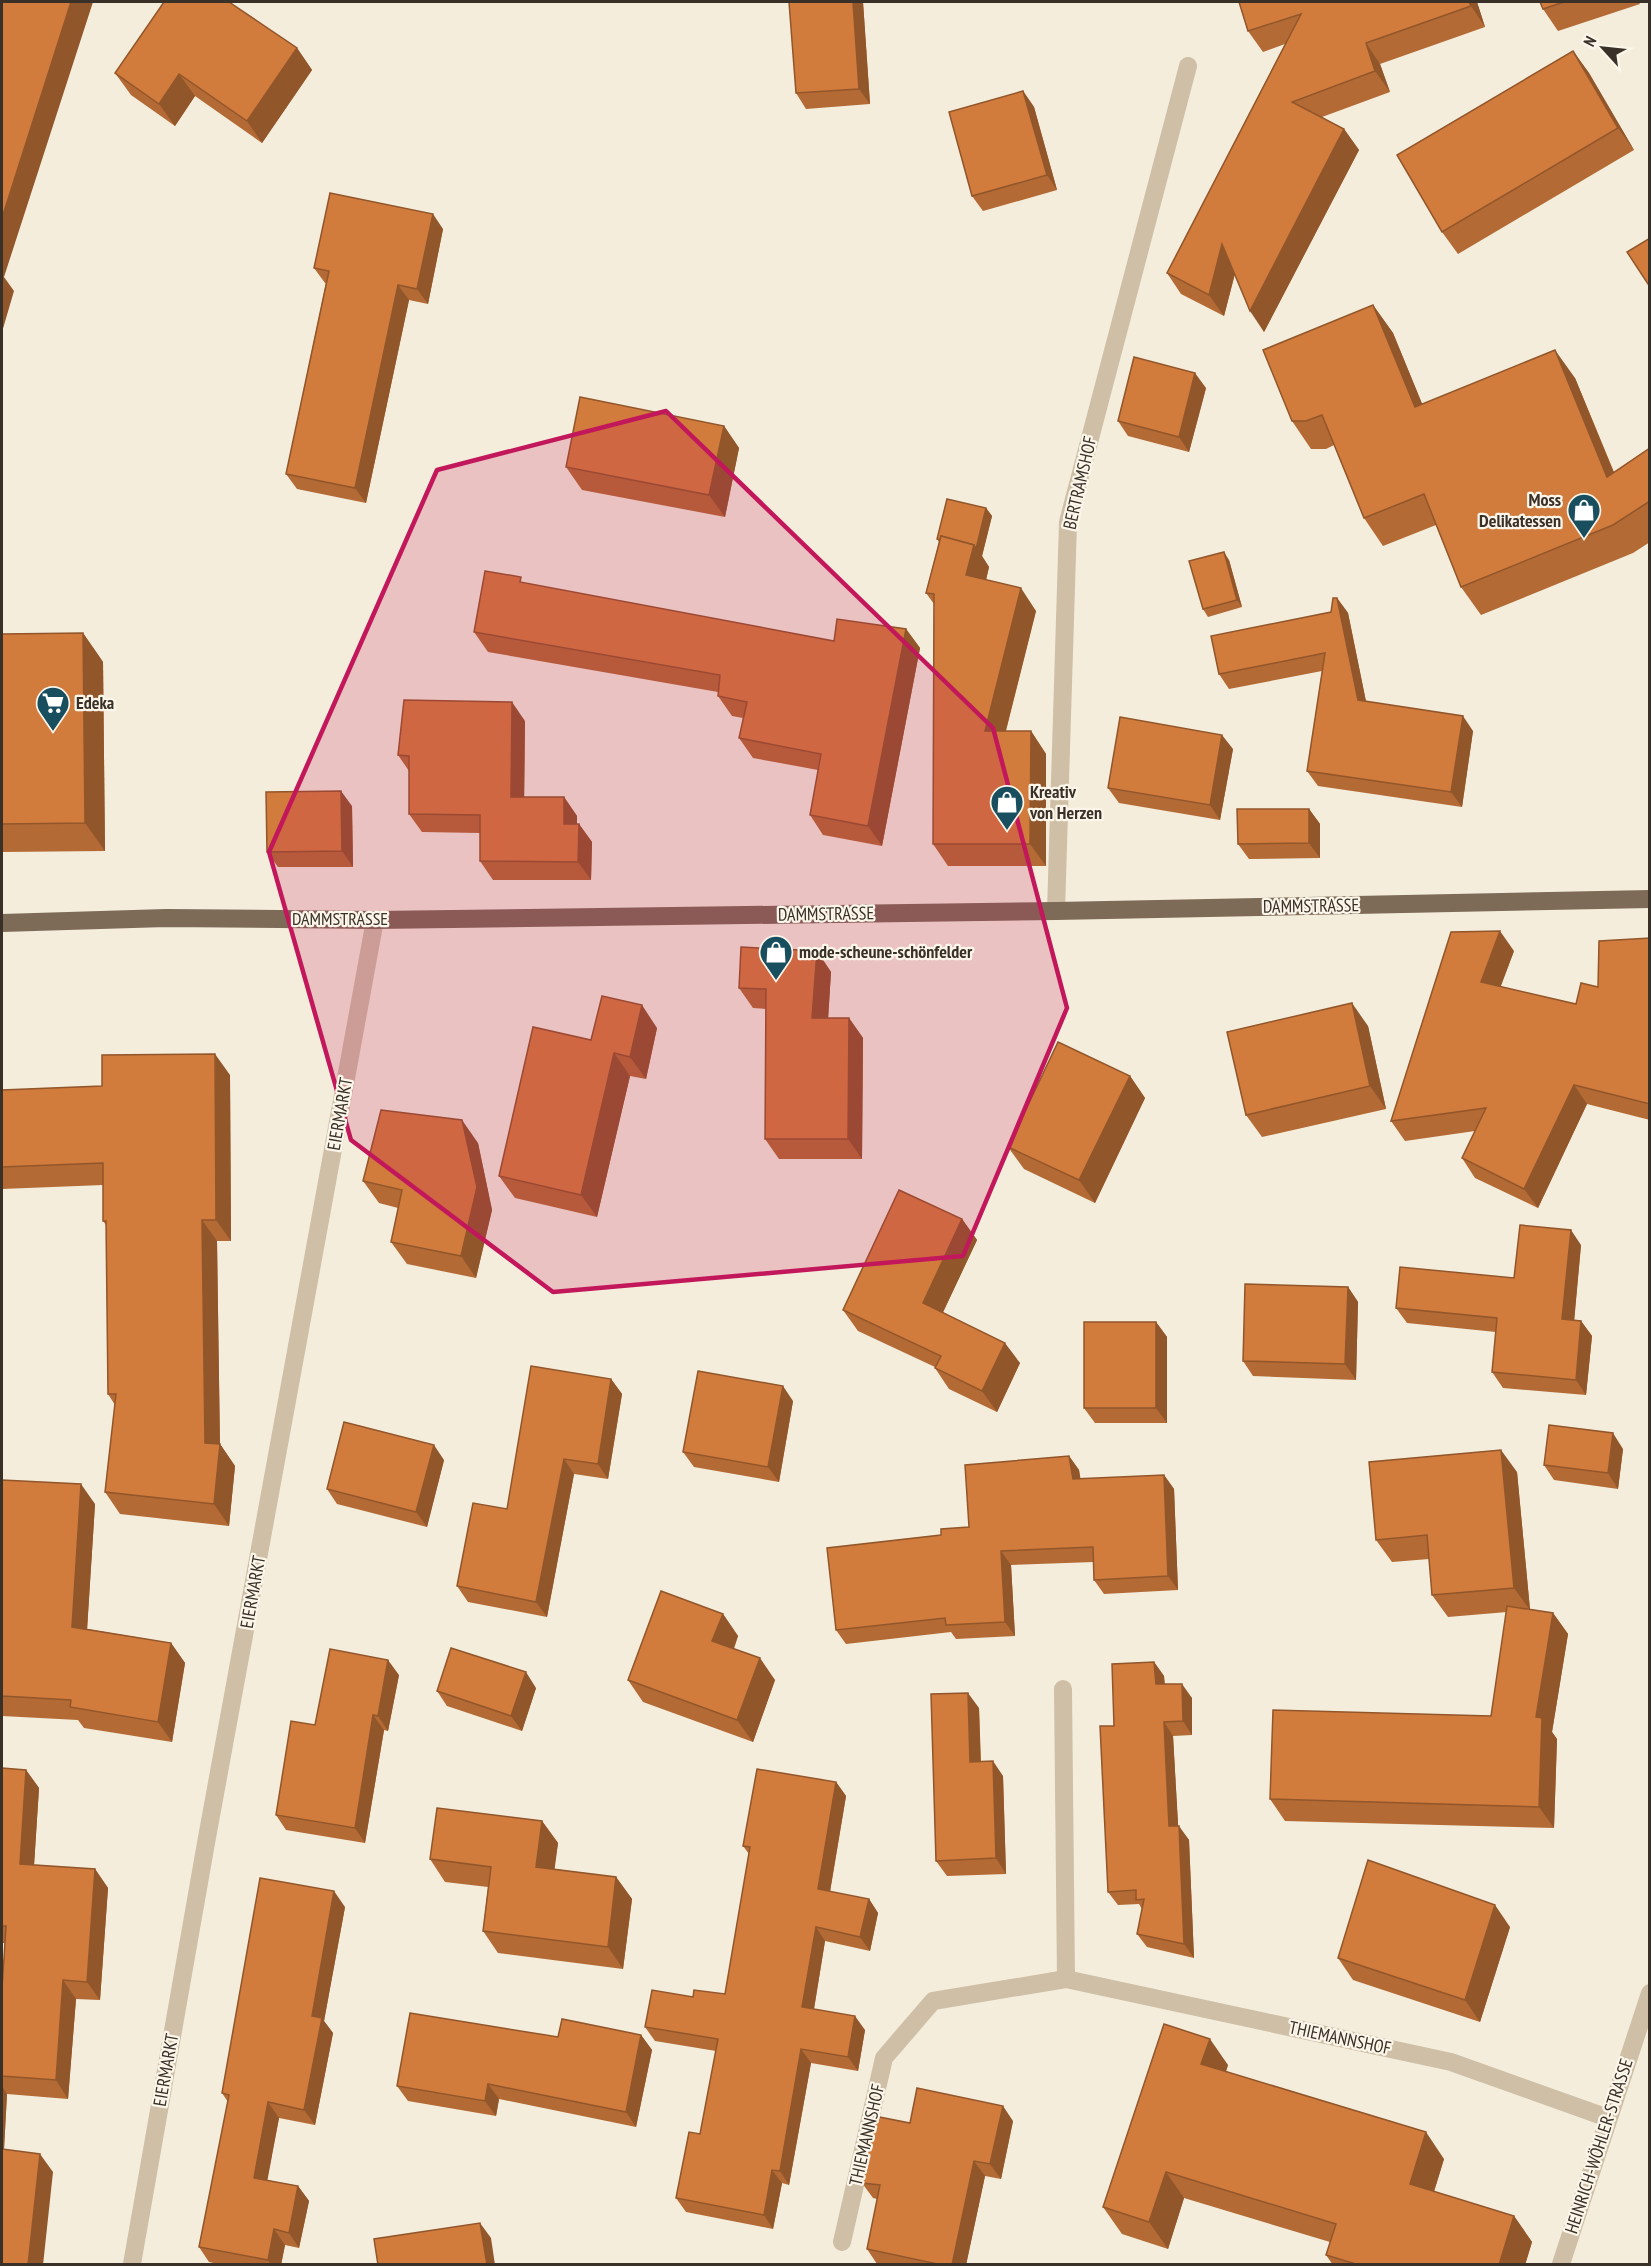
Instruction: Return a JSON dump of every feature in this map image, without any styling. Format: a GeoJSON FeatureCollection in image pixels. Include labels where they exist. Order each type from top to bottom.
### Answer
{"type":"FeatureCollection","features":[{"type":"Feature","properties":{"kind":"main road","name":"DAMMSTRASSE"},"geometry":{"type":"LineString","coordinates":[[2,923],[166,918],[375,920],[1056,911],[1650,898]]}},
{"type":"Feature","properties":{"kind":"street","name":"BERTRAMSHOF"},"geometry":{"type":"LineString","coordinates":[[1056,911],[1068,522],[1188,66]]}},
{"type":"Feature","properties":{"kind":"street","name":"EIERMARKT"},"geometry":{"type":"LineString","coordinates":[[132,2265],[206,1843],[375,920]]}},
{"type":"Feature","properties":{"kind":"street"},"geometry":{"type":"LineString","coordinates":[[1063,1689],[1066,1979]]}},
{"type":"Feature","properties":{"kind":"street","name":"THIEMANNSHOF"},"geometry":{"type":"LineString","coordinates":[[842,2242],[884,2058],[933,2001],[1066,1979],[1450,2062],[1608,2118]]}},
{"type":"Feature","properties":{"kind":"street","name":"HEINRICH-WÖHLER-STRASSE"},"geometry":{"type":"LineString","coordinates":[[1561,2265],[1650,1993]]}},
{"type":"Feature","properties":{"kind":"highlighted area"},"geometry":{"type":"Polygon","coordinates":[[[666,411],[993,728],[1067,1008],[963,1256],[553,1292],[351,1140],[269,852],[437,470],[666,411]]]}},
{"type":"Feature","properties":{"kind":"building"},"geometry":{"type":"Polygon","coordinates":[[[2,2],[71,2],[2,218],[2,2]]]}},
{"type":"Feature","properties":{"kind":"building"},"geometry":{"type":"Polygon","coordinates":[[[164,2],[229,2],[297,48],[247,121],[179,74],[159,104],[115,73],[164,2]]]}},
{"type":"Feature","properties":{"kind":"building"},"geometry":{"type":"Polygon","coordinates":[[[789,2],[853,2],[859,89],[796,93],[789,2]]]}},
{"type":"Feature","properties":{"kind":"building"},"geometry":{"type":"Polygon","coordinates":[[[1239,2],[1469,2],[1471,6],[1366,43],[1375,71],[1292,102],[1344,129],[1250,311],[1222,244],[1209,295],[1167,273],[1301,14],[1248,31],[1239,2]]]}},
{"type":"Feature","properties":{"kind":"building"},"geometry":{"type":"Polygon","coordinates":[[[1540,2],[1564,2],[1543,9],[1540,2]]]}},
{"type":"Feature","properties":{"kind":"building"},"geometry":{"type":"Polygon","coordinates":[[[1573,51],[1618,128],[1442,232],[1397,155],[1573,51]]]}},
{"type":"Feature","properties":{"kind":"building"},"geometry":{"type":"Polygon","coordinates":[[[1023,91],[1047,175],[972,196],[949,112],[1023,91]]]}},
{"type":"Feature","properties":{"kind":"building"},"geometry":{"type":"Polygon","coordinates":[[[330,193],[433,214],[417,289],[398,285],[355,488],[286,474],[329,271],[314,268],[330,193]]]}},
{"type":"Feature","properties":{"kind":"building"},"geometry":{"type":"Polygon","coordinates":[[[1650,238],[1650,287],[1627,252],[1650,238]]]}},
{"type":"Feature","properties":{"kind":"building"},"geometry":{"type":"Polygon","coordinates":[[[1373,305],[1415,407],[1555,350],[1607,477],[1650,448],[1650,501],[1613,525],[1461,587],[1424,494],[1364,518],[1322,415],[1306,421],[1292,421],[1263,350],[1373,305]]]}},
{"type":"Feature","properties":{"kind":"building"},"geometry":{"type":"Polygon","coordinates":[[[1134,357],[1195,373],[1179,437],[1118,421],[1134,357]]]}},
{"type":"Feature","properties":{"kind":"building"},"geometry":{"type":"Polygon","coordinates":[[[580,397],[724,426],[709,495],[566,467],[580,397]]]}},
{"type":"Feature","properties":{"kind":"building"},"geometry":{"type":"Polygon","coordinates":[[[947,499],[986,508],[976,549],[974,545],[941,536],[940,540],[937,539],[947,499]]]}},
{"type":"Feature","properties":{"kind":"building"},"geometry":{"type":"Polygon","coordinates":[[[941,536],[974,545],[966,575],[1021,588],[985,731],[1031,731],[1030,844],[933,844],[934,594],[926,593],[941,536]]]}},
{"type":"Feature","properties":{"kind":"building"},"geometry":{"type":"Polygon","coordinates":[[[1224,552],[1237,600],[1203,609],[1189,561],[1224,552]]]}},
{"type":"Feature","properties":{"kind":"building"},"geometry":{"type":"Polygon","coordinates":[[[485,571],[521,577],[520,582],[834,641],[837,619],[906,629],[868,826],[810,815],[821,754],[739,738],[747,702],[718,696],[720,675],[474,632],[485,571]]]}},
{"type":"Feature","properties":{"kind":"building"},"geometry":{"type":"Polygon","coordinates":[[[1333,598],[1337,598],[1358,700],[1463,716],[1451,792],[1307,771],[1325,653],[1219,674],[1211,636],[1331,612],[1333,598]]]}},
{"type":"Feature","properties":{"kind":"building","name":"Edeka"},"geometry":{"type":"Polygon","coordinates":[[[83,633],[85,823],[2,824],[2,634],[83,633]]]}},
{"type":"Feature","properties":{"kind":"building"},"geometry":{"type":"Polygon","coordinates":[[[404,700],[512,702],[511,797],[564,797],[564,824],[579,824],[578,862],[480,861],[480,815],[409,814],[409,756],[398,755],[404,700]]]}},
{"type":"Feature","properties":{"kind":"building"},"geometry":{"type":"Polygon","coordinates":[[[1120,717],[1222,735],[1210,805],[1108,788],[1120,717]]]}},
{"type":"Feature","properties":{"kind":"building"},"geometry":{"type":"Polygon","coordinates":[[[341,791],[342,851],[267,852],[266,792],[341,791]]]}},
{"type":"Feature","properties":{"kind":"building"},"geometry":{"type":"Polygon","coordinates":[[[1237,809],[1309,809],[1309,843],[1238,844],[1237,809]]]}},
{"type":"Feature","properties":{"kind":"building"},"geometry":{"type":"Polygon","coordinates":[[[1500,931],[1481,982],[1576,1004],[1581,983],[1598,987],[1599,941],[1650,938],[1650,1104],[1574,1085],[1524,1189],[1462,1158],[1486,1108],[1391,1121],[1451,932],[1500,931]]]}},
{"type":"Feature","properties":{"kind":"building"},"geometry":{"type":"Polygon","coordinates":[[[741,947],[817,951],[812,1018],[849,1018],[848,1139],[765,1139],[766,989],[739,988],[741,947]]]}},
{"type":"Feature","properties":{"kind":"building"},"geometry":{"type":"Polygon","coordinates":[[[602,996],[642,1005],[630,1057],[614,1053],[581,1195],[499,1176],[533,1027],[591,1040],[602,996]]]}},
{"type":"Feature","properties":{"kind":"building"},"geometry":{"type":"Polygon","coordinates":[[[1352,1003],[1370,1086],[1246,1115],[1227,1032],[1352,1003]]]}},
{"type":"Feature","properties":{"kind":"building"},"geometry":{"type":"Polygon","coordinates":[[[1058,1042],[1130,1076],[1079,1180],[1008,1147],[1058,1042]]]}},
{"type":"Feature","properties":{"kind":"building"},"geometry":{"type":"Polygon","coordinates":[[[215,1054],[216,1220],[202,1220],[205,1443],[220,1444],[214,1504],[105,1492],[116,1394],[108,1394],[103,1163],[2,1167],[2,1090],[102,1086],[102,1055],[215,1054]]]}},
{"type":"Feature","properties":{"kind":"building"},"geometry":{"type":"Polygon","coordinates":[[[381,1110],[462,1120],[477,1187],[461,1256],[391,1242],[402,1190],[363,1181],[381,1110]]]}},
{"type":"Feature","properties":{"kind":"building"},"geometry":{"type":"Polygon","coordinates":[[[899,1190],[962,1219],[923,1303],[1005,1343],[982,1391],[935,1368],[941,1356],[843,1310],[899,1190]]]}},
{"type":"Feature","properties":{"kind":"building"},"geometry":{"type":"Polygon","coordinates":[[[1520,1225],[1571,1230],[1562,1319],[1581,1321],[1576,1380],[1492,1372],[1497,1318],[1396,1308],[1400,1267],[1514,1278],[1520,1225]]]}},
{"type":"Feature","properties":{"kind":"building"},"geometry":{"type":"Polygon","coordinates":[[[1245,1284],[1348,1287],[1345,1364],[1243,1361],[1245,1284]]]}},
{"type":"Feature","properties":{"kind":"building"},"geometry":{"type":"Polygon","coordinates":[[[1084,1322],[1156,1322],[1156,1408],[1084,1408],[1084,1322]]]}},
{"type":"Feature","properties":{"kind":"building"},"geometry":{"type":"Polygon","coordinates":[[[531,1366],[611,1379],[598,1464],[564,1459],[536,1602],[457,1586],[473,1503],[507,1509],[531,1366]]]}},
{"type":"Feature","properties":{"kind":"building"},"geometry":{"type":"Polygon","coordinates":[[[698,1371],[783,1386],[768,1467],[683,1452],[698,1371]]]}},
{"type":"Feature","properties":{"kind":"building"},"geometry":{"type":"Polygon","coordinates":[[[344,1422],[434,1445],[416,1512],[327,1489],[344,1422]]]}},
{"type":"Feature","properties":{"kind":"building"},"geometry":{"type":"Polygon","coordinates":[[[1549,1425],[1613,1433],[1608,1473],[1544,1465],[1549,1425]]]}},
{"type":"Feature","properties":{"kind":"building"},"geometry":{"type":"Polygon","coordinates":[[[1501,1450],[1514,1588],[1432,1595],[1427,1535],[1376,1540],[1369,1462],[1501,1450]]]}},
{"type":"Feature","properties":{"kind":"building"},"geometry":{"type":"Polygon","coordinates":[[[1069,1456],[1073,1479],[1164,1475],[1168,1576],[1094,1580],[1093,1547],[1001,1551],[1005,1622],[946,1625],[945,1618],[836,1630],[827,1548],[941,1535],[941,1529],[969,1527],[965,1465],[1069,1456]]]}},
{"type":"Feature","properties":{"kind":"building"},"geometry":{"type":"Polygon","coordinates":[[[2,1480],[81,1484],[72,1627],[171,1643],[158,1722],[70,1707],[71,1700],[2,1696],[2,1480]]]}},
{"type":"Feature","properties":{"kind":"building"},"geometry":{"type":"Polygon","coordinates":[[[661,1591],[723,1614],[712,1641],[760,1658],[737,1720],[628,1680],[661,1591]]]}},
{"type":"Feature","properties":{"kind":"building"},"geometry":{"type":"Polygon","coordinates":[[[1507,1606],[1553,1613],[1536,1717],[1542,1718],[1539,1807],[1270,1799],[1273,1710],[1491,1716],[1507,1606]]]}},
{"type":"Feature","properties":{"kind":"building"},"geometry":{"type":"Polygon","coordinates":[[[451,1648],[526,1672],[511,1716],[437,1691],[451,1648]]]}},
{"type":"Feature","properties":{"kind":"building"},"geometry":{"type":"Polygon","coordinates":[[[330,1649],[388,1660],[378,1716],[373,1715],[355,1828],[276,1815],[291,1721],[315,1725],[330,1649]]]}},
{"type":"Feature","properties":{"kind":"building"},"geometry":{"type":"Polygon","coordinates":[[[1154,1662],[1156,1684],[1182,1684],[1183,1721],[1164,1722],[1169,1826],[1179,1826],[1184,1944],[1137,1934],[1144,1899],[1136,1900],[1136,1890],[1108,1892],[1100,1726],[1114,1726],[1112,1664],[1154,1662]]]}},
{"type":"Feature","properties":{"kind":"building"},"geometry":{"type":"Polygon","coordinates":[[[968,1693],[970,1762],[993,1761],[996,1858],[936,1861],[931,1694],[968,1693]]]}},
{"type":"Feature","properties":{"kind":"building"},"geometry":{"type":"Polygon","coordinates":[[[2,1768],[26,1770],[20,1864],[95,1869],[87,1982],[63,1980],[56,2080],[2,2076],[2,1989],[6,1926],[2,1926],[2,1768]]]}},
{"type":"Feature","properties":{"kind":"building"},"geometry":{"type":"Polygon","coordinates":[[[757,1769],[836,1782],[818,1889],[869,1899],[860,1937],[816,1927],[802,2007],[855,2016],[848,2057],[801,2049],[780,2171],[772,2170],[764,2215],[676,2198],[689,2132],[700,2134],[718,2039],[645,2027],[652,1990],[693,1997],[694,1990],[725,1994],[750,1847],[743,1846],[757,1769]]]}},
{"type":"Feature","properties":{"kind":"building"},"geometry":{"type":"Polygon","coordinates":[[[437,1808],[542,1821],[536,1867],[616,1877],[608,1947],[483,1931],[491,1867],[430,1859],[437,1808]]]}},
{"type":"Feature","properties":{"kind":"building"},"geometry":{"type":"Polygon","coordinates":[[[1368,1860],[1495,1905],[1465,2000],[1338,1958],[1368,1860]]]}},
{"type":"Feature","properties":{"kind":"building"},"geometry":{"type":"Polygon","coordinates":[[[260,1878],[334,1891],[312,2016],[322,2018],[304,2110],[268,2102],[254,2178],[298,2186],[289,2233],[274,2229],[268,2260],[199,2247],[229,2095],[222,2093],[260,1878]]]}},
{"type":"Feature","properties":{"kind":"building"},"geometry":{"type":"Polygon","coordinates":[[[410,2013],[558,2037],[562,2019],[641,2035],[626,2112],[488,2084],[485,2101],[397,2086],[410,2013]]]}},
{"type":"Feature","properties":{"kind":"building"},"geometry":{"type":"Polygon","coordinates":[[[1164,2024],[1210,2039],[1201,2064],[1426,2132],[1410,2184],[1514,2216],[1499,2265],[1356,2265],[1326,2255],[1336,2224],[1166,2172],[1149,2222],[1103,2207],[1164,2024]]]}},
{"type":"Feature","properties":{"kind":"building"},"geometry":{"type":"Polygon","coordinates":[[[917,2088],[1003,2106],[990,2164],[974,2161],[952,2265],[942,2265],[867,2249],[880,2185],[862,2183],[874,2116],[910,2123],[917,2088]]]}},
{"type":"Feature","properties":{"kind":"building"},"geometry":{"type":"Polygon","coordinates":[[[2,2149],[40,2154],[28,2265],[2,2265],[2,2149]]]}},
{"type":"Feature","properties":{"kind":"building"},"geometry":{"type":"Polygon","coordinates":[[[480,2223],[487,2265],[378,2265],[374,2239],[480,2223]]]}},
{"type":"Feature","properties":{"kind":"place","name":"Moss Delikatessen"},"geometry":{"type":"Point","coordinates":[1584,539]}},
{"type":"Feature","properties":{"kind":"place","name":"Edeka"},"geometry":{"type":"Point","coordinates":[53,732]}},
{"type":"Feature","properties":{"kind":"place","name":"Kreativ von Herzen"},"geometry":{"type":"Point","coordinates":[1007,831]}},
{"type":"Feature","properties":{"kind":"place","name":"mode-scheune-schönfelder"},"geometry":{"type":"Point","coordinates":[776,981]}}]}
